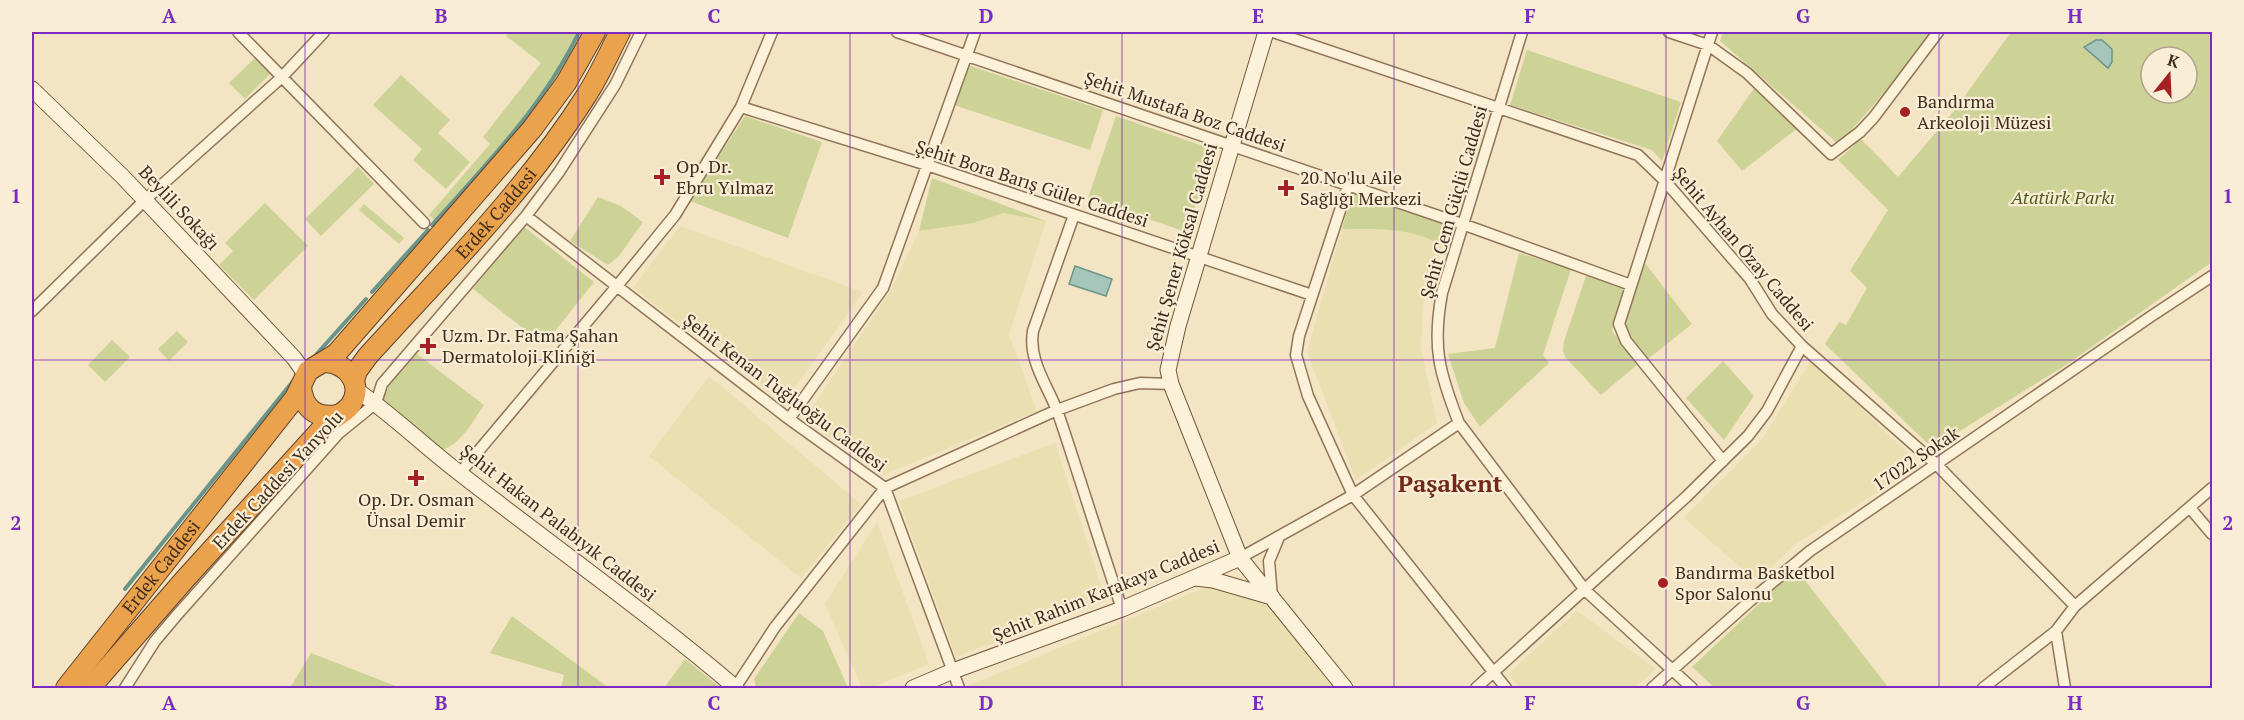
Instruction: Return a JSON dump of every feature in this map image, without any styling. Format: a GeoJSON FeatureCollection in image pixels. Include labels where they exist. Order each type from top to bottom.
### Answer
{"type":"FeatureCollection","features":[{"type":"Feature","properties":{"kind":"highway","name":"Erdek Caddesi"},"geometry":{"type":"LineString","coordinates":[[90,688],[96,675],[194,529],[295,398],[311,373],[336,354],[532,129],[566,83],[595,32]]}},
{"type":"Feature","properties":{"kind":"highway","name":"Erdek Caddesi"},"geometry":{"type":"LineString","coordinates":[[66,688],[96,675],[327,423],[357,398],[357,371],[367,357],[508,201],[530,173],[586,95],[620,32]]}},
{"type":"Feature","properties":{"kind":"highway"},"geometry":{"type":"LineString","coordinates":[[334,363],[343,366],[357,398],[320,416],[312,411],[302,397],[311,373],[334,363]]}},
{"type":"Feature","properties":{"kind":"highway"},"geometry":{"type":"LineString","coordinates":[[51,688],[96,675]]}},
{"type":"Feature","properties":{"kind":"main road","name":"Şehit Şener Köksal Caddesi"},"geometry":{"type":"LineString","coordinates":[[1266,32],[1198,257],[1168,370],[1171,384],[1240,558],[1345,688]]}},
{"type":"Feature","properties":{"kind":"main road","name":"Beylili Sokağı"},"geometry":{"type":"LineString","coordinates":[[32,89],[145,200],[294,358],[311,373]]}},
{"type":"Feature","properties":{"kind":"main road","name":"Şehit Hakan Palabıyık Caddesi"},"geometry":{"type":"LineString","coordinates":[[357,398],[638,609],[736,688]]}},
{"type":"Feature","properties":{"kind":"main road","name":"Şehit Rahim Karakaya Caddesi"},"geometry":{"type":"LineString","coordinates":[[913,688],[1122,609],[1240,558]]}},
{"type":"Feature","properties":{"kind":"main road"},"geometry":{"type":"LineString","coordinates":[[1195,578],[1213,580],[1272,597]]}},
{"type":"Feature","properties":{"kind":"street"},"geometry":{"type":"LineString","coordinates":[[238,32],[424,223]]}},
{"type":"Feature","properties":{"kind":"street"},"geometry":{"type":"LineString","coordinates":[[32,311],[145,200],[282,77],[324,32]]}},
{"type":"Feature","properties":{"kind":"street","name":"Erdek Caddesi Yanyolu"},"geometry":{"type":"LineString","coordinates":[[125,688],[155,641],[339,433],[357,398],[382,384],[526,216],[559,172],[615,85],[641,32]]}},
{"type":"Feature","properties":{"kind":"street"},"geometry":{"type":"LineString","coordinates":[[460,474],[675,215],[741,107],[772,32]]}},
{"type":"Feature","properties":{"kind":"street","name":"Şehit Mustafa Boz Caddesi"},"geometry":{"type":"LineString","coordinates":[[897,32],[1465,225],[1631,285]]}},
{"type":"Feature","properties":{"kind":"street"},"geometry":{"type":"LineString","coordinates":[[789,419],[883,288],[975,32]]}},
{"type":"Feature","properties":{"kind":"street","name":"Şehit Ayhan Özay Caddesi"},"geometry":{"type":"LineString","coordinates":[[1273,32],[1498,110],[1638,155],[1665,181],[1750,279],[1772,314],[1802,346],[1937,465],[2074,606]]}},
{"type":"Feature","properties":{"kind":"street","name":"Şehit Cem Güçlü Caddesi"},"geometry":{"type":"LineString","coordinates":[[1522,32],[1465,225],[1442,293],[1436,346],[1446,391],[1459,423],[1584,590],[1692,688]]}},
{"type":"Feature","properties":{"kind":"street"},"geometry":{"type":"LineString","coordinates":[[1669,32],[1708,45],[1747,73],[1831,154],[1860,132],[1874,117],[1938,32]]}},
{"type":"Feature","properties":{"kind":"street"},"geometry":{"type":"LineString","coordinates":[[1713,32],[1620,318],[1620,329],[1623,336],[1723,461]]}},
{"type":"Feature","properties":{"kind":"street","name":"Şehit Bora Barış Güler Caddesi"},"geometry":{"type":"LineString","coordinates":[[741,107],[927,165],[1312,295]]}},
{"type":"Feature","properties":{"kind":"street"},"geometry":{"type":"LineString","coordinates":[[1348,186],[1299,336],[1296,355],[1300,373],[1308,396],[1353,495],[1506,688]]}},
{"type":"Feature","properties":{"kind":"street"},"geometry":{"type":"LineString","coordinates":[[1074,214],[1032,339],[1035,362],[1057,410],[1122,609]]}},
{"type":"Feature","properties":{"kind":"street","name":"Şehit Kenan Tuğluoğlu Caddesi"},"geometry":{"type":"LineString","coordinates":[[526,216],[789,419],[885,488],[959,688]]}},
{"type":"Feature","properties":{"kind":"street","name":"17022 Sokak"},"geometry":{"type":"LineString","coordinates":[[1652,688],[1810,551],[2212,276]]}},
{"type":"Feature","properties":{"kind":"street"},"geometry":{"type":"LineString","coordinates":[[1476,688],[1494,674],[1748,436],[1767,411],[1802,346]]}},
{"type":"Feature","properties":{"kind":"street"},"geometry":{"type":"LineString","coordinates":[[736,688],[775,627],[885,488],[1057,410],[1114,389],[1140,383],[1171,384]]}},
{"type":"Feature","properties":{"kind":"street","name":"Şehit Rahim Karakaya Caddesi"},"geometry":{"type":"LineString","coordinates":[[1240,558],[1353,495],[1459,423]]}},
{"type":"Feature","properties":{"kind":"street"},"geometry":{"type":"LineString","coordinates":[[1983,688],[2056,631],[2074,606],[2212,488]]}},
{"type":"Feature","properties":{"kind":"street"},"geometry":{"type":"LineString","coordinates":[[2190,508],[2212,534]]}},
{"type":"Feature","properties":{"kind":"street"},"geometry":{"type":"LineString","coordinates":[[1272,597],[1269,561],[1279,536]]}},
{"type":"Feature","properties":{"kind":"street"},"geometry":{"type":"LineString","coordinates":[[2056,631],[2065,688]]}},
{"type":"Feature","properties":{"kind":"shaded area"},"geometry":{"type":"Polygon","coordinates":[[[1004,213],[1046,221],[1009,335],[1037,411],[881,476],[805,418],[891,290],[919,231],[973,223],[1004,213]]]}},
{"type":"Feature","properties":{"kind":"shaded area"},"geometry":{"type":"Polygon","coordinates":[[[680,226],[863,292],[784,403],[633,288],[680,226]]]}},
{"type":"Feature","properties":{"kind":"shaded area"},"geometry":{"type":"Polygon","coordinates":[[[1342,229],[1399,230],[1432,239],[1443,246],[1423,304],[1421,348],[1437,423],[1356,480],[1307,352],[1342,229]]]}},
{"type":"Feature","properties":{"kind":"shaded area"},"geometry":{"type":"Polygon","coordinates":[[[1811,360],[1920,465],[1794,545],[1757,582],[1684,518],[1763,438],[1811,360]]]}},
{"type":"Feature","properties":{"kind":"shaded area"},"geometry":{"type":"Polygon","coordinates":[[[709,376],[861,504],[801,578],[649,456],[709,376]]]}},
{"type":"Feature","properties":{"kind":"shaded area"},"geometry":{"type":"Polygon","coordinates":[[[1055,443],[1106,601],[956,657],[899,501],[1055,443]]]}},
{"type":"Feature","properties":{"kind":"shaded area"},"geometry":{"type":"Polygon","coordinates":[[[877,522],[929,664],[871,688],[862,688],[825,604],[877,522]]]}},
{"type":"Feature","properties":{"kind":"shaded area"},"geometry":{"type":"Polygon","coordinates":[[[1206,587],[1242,592],[1265,599],[1341,688],[963,688],[1206,587]]]}},
{"type":"Feature","properties":{"kind":"shaded area"},"geometry":{"type":"Polygon","coordinates":[[[1577,611],[1656,669],[1635,688],[1521,688],[1508,674],[1577,611]]]}},
{"type":"Feature","properties":{"kind":"green space"},"geometry":{"type":"Polygon","coordinates":[[[509,32],[588,32],[560,84],[441,227],[429,215],[490,144],[483,137],[541,63],[506,36],[509,32]]]}},
{"type":"Feature","properties":{"kind":"green space"},"geometry":{"type":"Polygon","coordinates":[[[1723,32],[1931,32],[1896,79],[1848,134],[1836,142],[1720,41],[1723,32]]]}},
{"type":"Feature","properties":{"kind":"green space","name":"Atatürk Parkı"},"geometry":{"type":"Polygon","coordinates":[[[2011,32],[2212,32],[2212,262],[2066,365],[1942,442],[1927,443],[1825,344],[1839,322],[1846,325],[1867,288],[1850,271],[1888,210],[1838,160],[1861,139],[1898,177],[1954,111],[2011,32]]]}},
{"type":"Feature","properties":{"kind":"green space"},"geometry":{"type":"Polygon","coordinates":[[[1527,50],[1681,102],[1662,161],[1652,150],[1510,105],[1527,50]]]}},
{"type":"Feature","properties":{"kind":"green space"},"geometry":{"type":"Polygon","coordinates":[[[255,58],[270,74],[245,99],[229,83],[255,58]]]}},
{"type":"Feature","properties":{"kind":"green space"},"geometry":{"type":"Polygon","coordinates":[[[968,65],[1103,110],[1090,150],[954,105],[968,65]]]}},
{"type":"Feature","properties":{"kind":"green space"},"geometry":{"type":"Polygon","coordinates":[[[401,75],[450,120],[438,133],[470,162],[446,189],[413,160],[422,149],[373,105],[401,75]]]}},
{"type":"Feature","properties":{"kind":"green space"},"geometry":{"type":"Polygon","coordinates":[[[1755,87],[1798,128],[1742,171],[1717,141],[1755,87]]]}},
{"type":"Feature","properties":{"kind":"green space"},"geometry":{"type":"Polygon","coordinates":[[[745,116],[822,142],[788,238],[690,201],[745,116]]]}},
{"type":"Feature","properties":{"kind":"green space"},"geometry":{"type":"Polygon","coordinates":[[[1116,116],[1215,150],[1186,232],[1088,198],[1116,116]]]}},
{"type":"Feature","properties":{"kind":"green space"},"geometry":{"type":"Polygon","coordinates":[[[358,167],[374,184],[321,236],[305,219],[358,167]]]}},
{"type":"Feature","properties":{"kind":"green space"},"geometry":{"type":"Polygon","coordinates":[[[932,178],[1046,221],[1004,213],[973,223],[919,231],[932,178]]]}},
{"type":"Feature","properties":{"kind":"green space"},"geometry":{"type":"Polygon","coordinates":[[[1352,192],[1450,226],[1443,246],[1407,232],[1342,229],[1352,192]]]}},
{"type":"Feature","properties":{"kind":"green space"},"geometry":{"type":"Polygon","coordinates":[[[598,197],[621,206],[643,222],[619,256],[608,265],[570,241],[598,197]]]}},
{"type":"Feature","properties":{"kind":"green space"},"geometry":{"type":"Polygon","coordinates":[[[265,203],[308,246],[254,300],[219,265],[233,251],[225,243],[265,203]]]}},
{"type":"Feature","properties":{"kind":"green space"},"geometry":{"type":"Polygon","coordinates":[[[364,204],[404,238],[399,244],[359,210],[364,204]]]}},
{"type":"Feature","properties":{"kind":"green space"},"geometry":{"type":"Polygon","coordinates":[[[523,226],[594,282],[544,345],[473,289],[523,226]]]}},
{"type":"Feature","properties":{"kind":"green space"},"geometry":{"type":"Polygon","coordinates":[[[1519,253],[1571,269],[1543,355],[1549,363],[1480,427],[1464,403],[1448,354],[1495,348],[1519,253]]]}},
{"type":"Feature","properties":{"kind":"green space"},"geometry":{"type":"Polygon","coordinates":[[[1645,263],[1692,324],[1648,359],[1630,336],[1626,327],[1632,295],[1645,263]]]}},
{"type":"Feature","properties":{"kind":"green space"},"geometry":{"type":"Polygon","coordinates":[[[1587,273],[1624,288],[1612,331],[1638,364],[1601,395],[1565,357],[1563,350],[1587,273]]]}},
{"type":"Feature","properties":{"kind":"green space"},"geometry":{"type":"Polygon","coordinates":[[[177,331],[188,342],[169,361],[158,349],[177,331]]]}},
{"type":"Feature","properties":{"kind":"green space"},"geometry":{"type":"Polygon","coordinates":[[[112,340],[130,357],[105,382],[88,365],[112,340]]]}},
{"type":"Feature","properties":{"kind":"green space"},"geometry":{"type":"Polygon","coordinates":[[[412,350],[484,405],[461,437],[442,450],[379,403],[383,385],[412,350]]]}},
{"type":"Feature","properties":{"kind":"green space"},"geometry":{"type":"Polygon","coordinates":[[[1723,361],[1754,396],[1724,440],[1686,398],[1723,361]]]}},
{"type":"Feature","properties":{"kind":"green space"},"geometry":{"type":"Polygon","coordinates":[[[1796,569],[1889,688],[1715,688],[1692,667],[1796,569]]]}},
{"type":"Feature","properties":{"kind":"green space"},"geometry":{"type":"Polygon","coordinates":[[[799,613],[823,631],[848,688],[756,688],[754,679],[799,613]]]}},
{"type":"Feature","properties":{"kind":"green space"},"geometry":{"type":"Polygon","coordinates":[[[512,616],[609,688],[561,688],[564,675],[490,653],[512,616]]]}},
{"type":"Feature","properties":{"kind":"green space"},"geometry":{"type":"Polygon","coordinates":[[[311,653],[393,685],[402,688],[290,688],[311,653]]]}},
{"type":"Feature","properties":{"kind":"green space"},"geometry":{"type":"Polygon","coordinates":[[[685,659],[721,688],[664,688],[685,659]]]}},
{"type":"Feature","properties":{"kind":"water"},"geometry":{"type":"Polygon","coordinates":[[[2096,40],[2102,40],[2112,49],[2112,62],[2108,68],[2084,47],[2096,40]]]}},
{"type":"Feature","properties":{"kind":"water"},"geometry":{"type":"Polygon","coordinates":[[[1075,266],[1112,279],[1106,296],[1069,284],[1075,266]]]}},
{"type":"Feature","properties":{"kind":"waterway"},"geometry":{"type":"LineString","coordinates":[[432,225],[513,133],[549,85],[579,32]]}},
{"type":"Feature","properties":{"kind":"waterway"},"geometry":{"type":"LineString","coordinates":[[372,292],[428,230]]}},
{"type":"Feature","properties":{"kind":"waterway"},"geometry":{"type":"LineString","coordinates":[[314,357],[366,299]]}},
{"type":"Feature","properties":{"kind":"waterway"},"geometry":{"type":"LineString","coordinates":[[125,589],[294,380]]}},
{"type":"Feature","properties":{"kind":"place","name":"Bandırma Arkeoloji Müzesi"},"geometry":{"type":"Point","coordinates":[1905,112]}},
{"type":"Feature","properties":{"kind":"place","name":"Op. Dr. Ebru Yılmaz"},"geometry":{"type":"Point","coordinates":[662,177]}},
{"type":"Feature","properties":{"kind":"place","name":"20 No'lu Aile Sağlığı Merkezi"},"geometry":{"type":"Point","coordinates":[1286,188]}},
{"type":"Feature","properties":{"kind":"place","name":"Uzm. Dr. Fatma Şahan Dermatoloji Kliniği"},"geometry":{"type":"Point","coordinates":[428,346]}},
{"type":"Feature","properties":{"kind":"place","name":"Op. Dr. Osman Ünsal Demir"},"geometry":{"type":"Point","coordinates":[416,478]}},
{"type":"Feature","properties":{"kind":"place","name":"Bandırma Basketbol Spor Salonu"},"geometry":{"type":"Point","coordinates":[1663,583]}},
{"type":"Feature","properties":{"kind":"district","name":"Paşakent"},"geometry":{"type":"Point","coordinates":[1450,484]}}]}
